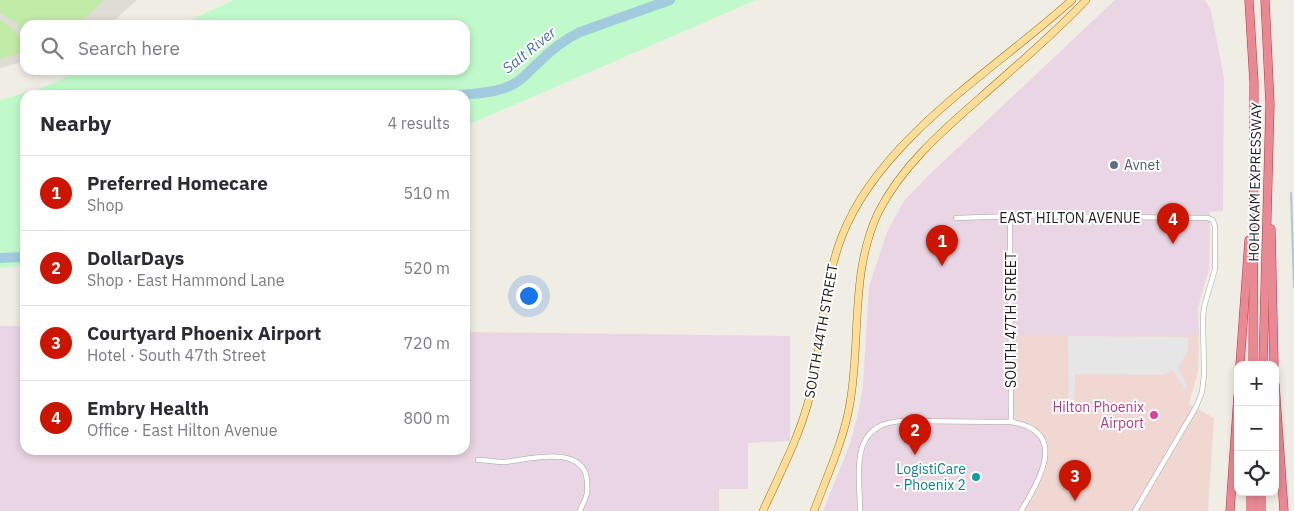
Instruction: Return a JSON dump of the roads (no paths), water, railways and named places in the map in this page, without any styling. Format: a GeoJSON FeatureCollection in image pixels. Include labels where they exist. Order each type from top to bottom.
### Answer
{"type":"FeatureCollection","features":[{"type":"Feature","properties":{"kind":"highway","name":"HOHOKAM EXPRESSWAY"},"geometry":{"type":"LineString","coordinates":[[1249,0],[1254,83],[1253,361]]}},
{"type":"Feature","properties":{"kind":"highway","name":"HOHOKAM EXPRESSWAY"},"geometry":{"type":"LineString","coordinates":[[1263,361],[1269,187],[1270,85],[1265,0]]}},
{"type":"Feature","properties":{"kind":"highway"},"geometry":{"type":"LineString","coordinates":[[1269,187],[1272,235],[1274,361]]}},
{"type":"Feature","properties":{"kind":"highway"},"geometry":{"type":"LineString","coordinates":[[1240,361],[1253,198]]}},
{"type":"Feature","properties":{"kind":"highway"},"geometry":{"type":"LineString","coordinates":[[1230,511],[1237,406]]}},
{"type":"Feature","properties":{"kind":"highway"},"geometry":{"type":"LineString","coordinates":[[1277,406],[1284,511]]}},
{"type":"Feature","properties":{"kind":"highway"},"geometry":{"type":"LineString","coordinates":[[1251,496],[1251,511]]}},
{"type":"Feature","properties":{"kind":"highway"},"geometry":{"type":"LineString","coordinates":[[1261,496],[1261,511]]}},
{"type":"Feature","properties":{"kind":"main road","name":"SOUTH 44TH STREET"},"geometry":{"type":"LineString","coordinates":[[763,511],[800,430],[810,398],[823,306],[831,270],[842,236],[853,212],[878,172],[916,132],[973,81],[1072,0]]}},
{"type":"Feature","properties":{"kind":"main road","name":"SOUTH 44TH STREET"},"geometry":{"type":"LineString","coordinates":[[814,511],[848,415],[854,361],[859,280],[868,240],[888,195],[900,176],[946,128],[1060,27],[1086,0]]}},
{"type":"Feature","properties":{"kind":"street","name":"EAST HILTON AVENUE"},"geometry":{"type":"LineString","coordinates":[[956,218],[1013,218],[1020,216],[1208,218],[1213,220],[1215,226],[1215,269],[1204,307],[1204,375],[1202,392],[1196,407],[1135,511]]}},
{"type":"Feature","properties":{"kind":"street","name":"SOUTH 47TH STREET"},"geometry":{"type":"LineString","coordinates":[[1011,422],[1010,223],[1013,218]]}},
{"type":"Feature","properties":{"kind":"street"},"geometry":{"type":"LineString","coordinates":[[860,511],[861,447],[870,432],[878,426],[890,422],[1011,422],[1023,424],[1034,429],[1045,445],[1046,457],[1041,475],[1022,511]]}},
{"type":"Feature","properties":{"kind":"street"},"geometry":{"type":"LineString","coordinates":[[478,460],[503,462],[545,457],[572,458],[580,462],[586,472],[587,493],[580,511]]}},
{"type":"Feature","properties":{"kind":"waterway","name":"Salt River"},"geometry":{"type":"LineString","coordinates":[[470,94],[489,92],[510,86],[522,78],[557,46],[574,35],[670,0]]}},
{"type":"Feature","properties":{"kind":"waterway"},"geometry":{"type":"LineString","coordinates":[[1291,193],[1294,287]]}},
{"type":"Feature","properties":{"kind":"waterway","name":"Salt River"},"geometry":{"type":"LineString","coordinates":[[0,258],[20,257]]}},
{"type":"Feature","properties":{"kind":"place","name":"Avnet"},"geometry":{"type":"Point","coordinates":[1114,165]}},
{"type":"Feature","properties":{"kind":"place","name":"Embry Health"},"geometry":{"type":"Point","coordinates":[1173,244]}},
{"type":"Feature","properties":{"kind":"place","name":"Preferred Homecare"},"geometry":{"type":"Point","coordinates":[942,266]}},
{"type":"Feature","properties":{"kind":"place","name":"Hilton Phoenix Airport"},"geometry":{"type":"Point","coordinates":[1154,415]}},
{"type":"Feature","properties":{"kind":"place","name":"DollarDays"},"geometry":{"type":"Point","coordinates":[915,455]}},
{"type":"Feature","properties":{"kind":"place","name":"LogistiCare - Phoenix 2"},"geometry":{"type":"Point","coordinates":[976,477]}},
{"type":"Feature","properties":{"kind":"place","name":"Courtyard Phoenix Airport"},"geometry":{"type":"Point","coordinates":[1075,501]}}]}
